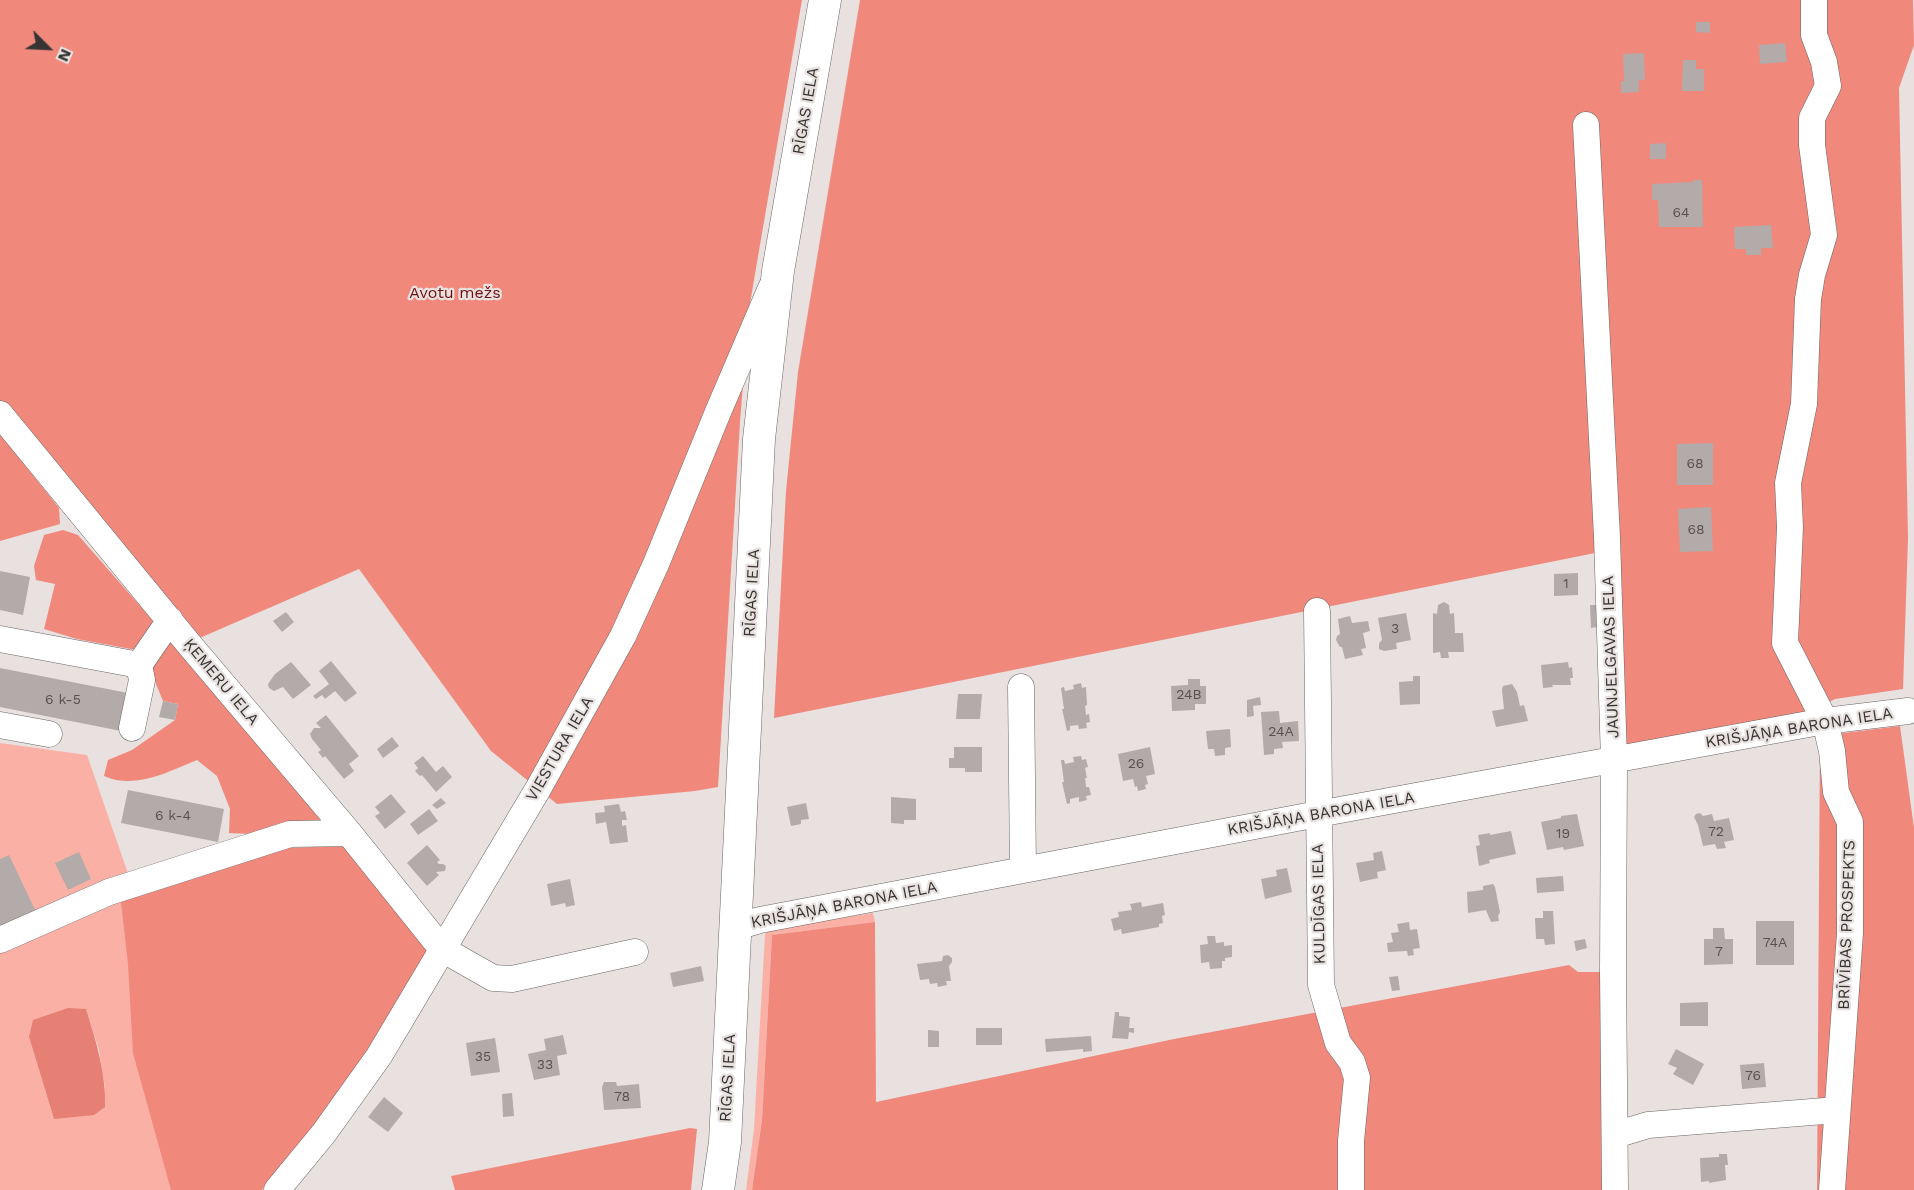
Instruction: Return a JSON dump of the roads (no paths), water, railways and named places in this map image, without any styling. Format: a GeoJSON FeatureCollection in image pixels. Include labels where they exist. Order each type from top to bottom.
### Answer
{"type":"FeatureCollection","features":[{"type":"Feature","properties":{"kind":"main road","name":"RĪGAS IELA"},"geometry":{"type":"LineString","coordinates":[[718,1190],[725,1142],[759,439],[778,271],[825,0]]}},
{"type":"Feature","properties":{"kind":"street","name":"BRĪVĪBAS PROSPEKTS"},"geometry":{"type":"LineString","coordinates":[[1814,0],[1814,35],[1824,63],[1828,86],[1812,118],[1812,136],[1824,235],[1808,298],[1804,404],[1788,483],[1790,527],[1785,643],[1825,722],[1832,751],[1836,792],[1850,822],[1850,933],[1832,1190]]}},
{"type":"Feature","properties":{"kind":"street","name":"JAUNJELGAVAS IELA"},"geometry":{"type":"LineString","coordinates":[[1586,125],[1608,537],[1614,760],[1612,971],[1615,1190]]}},
{"type":"Feature","properties":{"kind":"street","name":"VIESTURA IELA"},"geometry":{"type":"LineString","coordinates":[[277,1190],[324,1133],[379,1056],[538,789],[624,636],[778,271]]}},
{"type":"Feature","properties":{"kind":"street","name":"ĶEMERU IELA"},"geometry":{"type":"LineString","coordinates":[[0,414],[349,833],[442,950]]}},
{"type":"Feature","properties":{"kind":"street","name":"KULDĪGAS IELA"},"geometry":{"type":"LineString","coordinates":[[1317,611],[1321,985],[1338,1043],[1352,1062],[1357,1078],[1351,1141],[1351,1190]]}},
{"type":"Feature","properties":{"kind":"street"},"geometry":{"type":"LineString","coordinates":[[132,728],[142,680],[139,665],[170,620]]}},
{"type":"Feature","properties":{"kind":"street"},"geometry":{"type":"LineString","coordinates":[[0,639],[139,665]]}},
{"type":"Feature","properties":{"kind":"street"},"geometry":{"type":"LineString","coordinates":[[1021,687],[1023,869]]}},
{"type":"Feature","properties":{"kind":"street","name":"KRIŠJĀŅA BARONA IELA"},"geometry":{"type":"LineString","coordinates":[[736,927],[760,920],[1318,814],[1825,722],[1908,711]]}},
{"type":"Feature","properties":{"kind":"street"},"geometry":{"type":"LineString","coordinates":[[0,725],[49,735]]}},
{"type":"Feature","properties":{"kind":"street"},"geometry":{"type":"LineString","coordinates":[[0,940],[109,892],[290,834],[349,833]]}},
{"type":"Feature","properties":{"kind":"street"},"geometry":{"type":"LineString","coordinates":[[442,950],[493,978],[512,979],[635,952]]}},
{"type":"Feature","properties":{"kind":"street"},"geometry":{"type":"LineString","coordinates":[[1615,1135],[1648,1125],[1838,1110]]}},
{"type":"Feature","properties":{"kind":"park label","name":"Avotu mežs"},"geometry":{"type":"Point","coordinates":[455,293]}}]}
